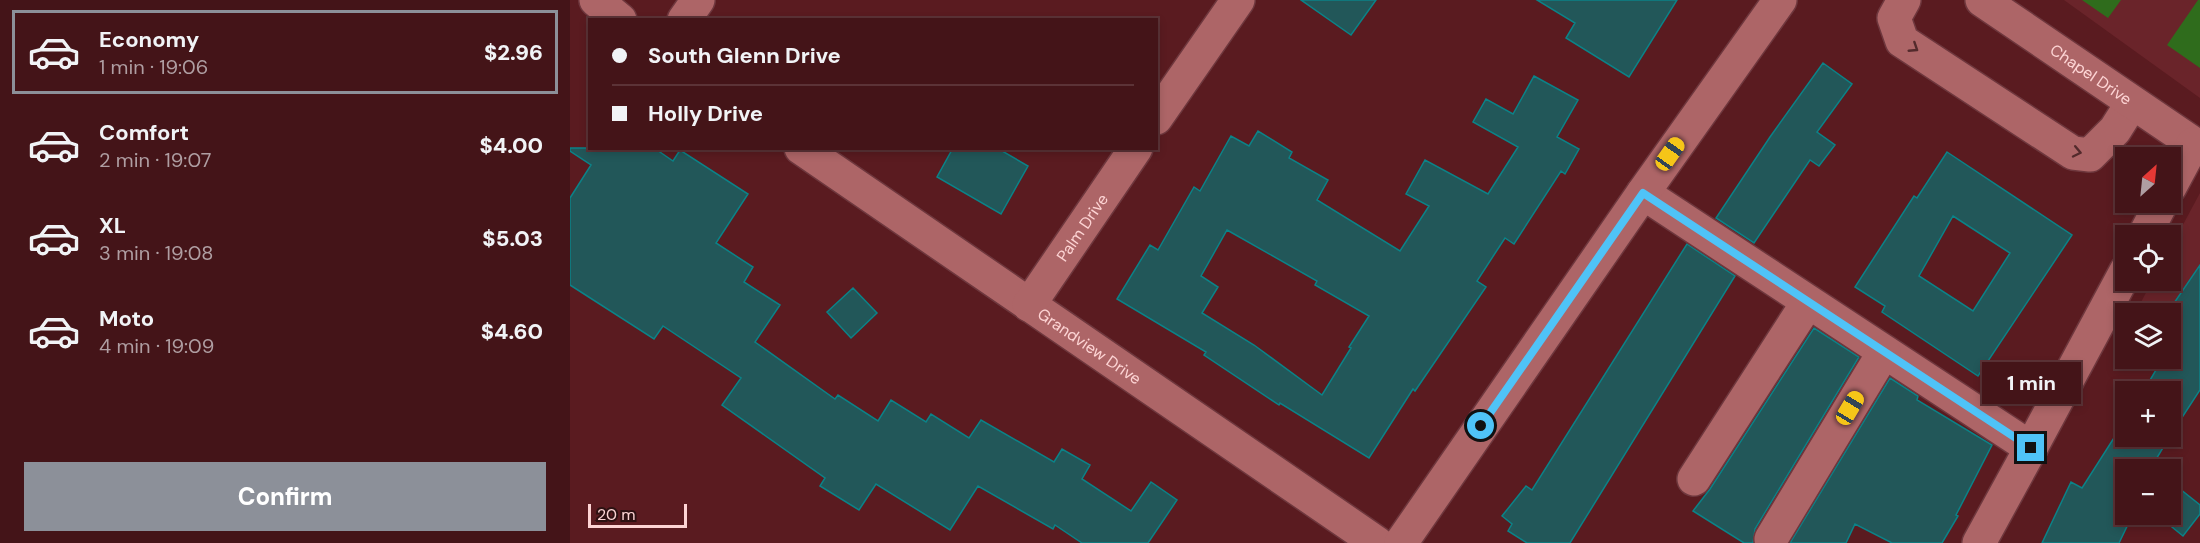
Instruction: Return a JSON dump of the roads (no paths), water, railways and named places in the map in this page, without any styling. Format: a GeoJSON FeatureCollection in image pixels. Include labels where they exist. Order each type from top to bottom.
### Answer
{"type":"FeatureCollection","features":[{"type":"Feature","properties":{"kind":"street"},"geometry":{"type":"LineString","coordinates":[[596,0],[618,18]]}},
{"type":"Feature","properties":{"kind":"street"},"geometry":{"type":"LineString","coordinates":[[685,18],[698,0]]}},
{"type":"Feature","properties":{"kind":"street"},"geometry":{"type":"LineString","coordinates":[[1158,115],[1238,0]]}},
{"type":"Feature","properties":{"kind":"street"},"geometry":{"type":"LineString","coordinates":[[1401,543],[1643,193],[1780,0]]}},
{"type":"Feature","properties":{"kind":"street"},"geometry":{"type":"LineString","coordinates":[[1904,0],[1894,18],[1902,41],[2073,153],[2090,155],[2115,130],[2132,103]]}},
{"type":"Feature","properties":{"kind":"street","name":"Chapel Drive"},"geometry":{"type":"LineString","coordinates":[[1982,0],[2197,146]]}},
{"type":"Feature","properties":{"kind":"street"},"geometry":{"type":"LineString","coordinates":[[2181,170],[2197,146]]}},
{"type":"Feature","properties":{"kind":"street","name":"Grandview Drive"},"geometry":{"type":"LineString","coordinates":[[804,150],[1377,543]]}},
{"type":"Feature","properties":{"kind":"street","name":"Palm Drive"},"geometry":{"type":"LineString","coordinates":[[1029,305],[1135,150]]}},
{"type":"Feature","properties":{"kind":"street"},"geometry":{"type":"LineString","coordinates":[[1643,193],[2031,448]]}},
{"type":"Feature","properties":{"kind":"street"},"geometry":{"type":"LineString","coordinates":[[1979,543],[2115,291]]}},
{"type":"Feature","properties":{"kind":"street"},"geometry":{"type":"LineString","coordinates":[[1694,479],[1808,302]]}},
{"type":"Feature","properties":{"kind":"street"},"geometry":{"type":"LineString","coordinates":[[1771,539],[1884,352]]}}]}
